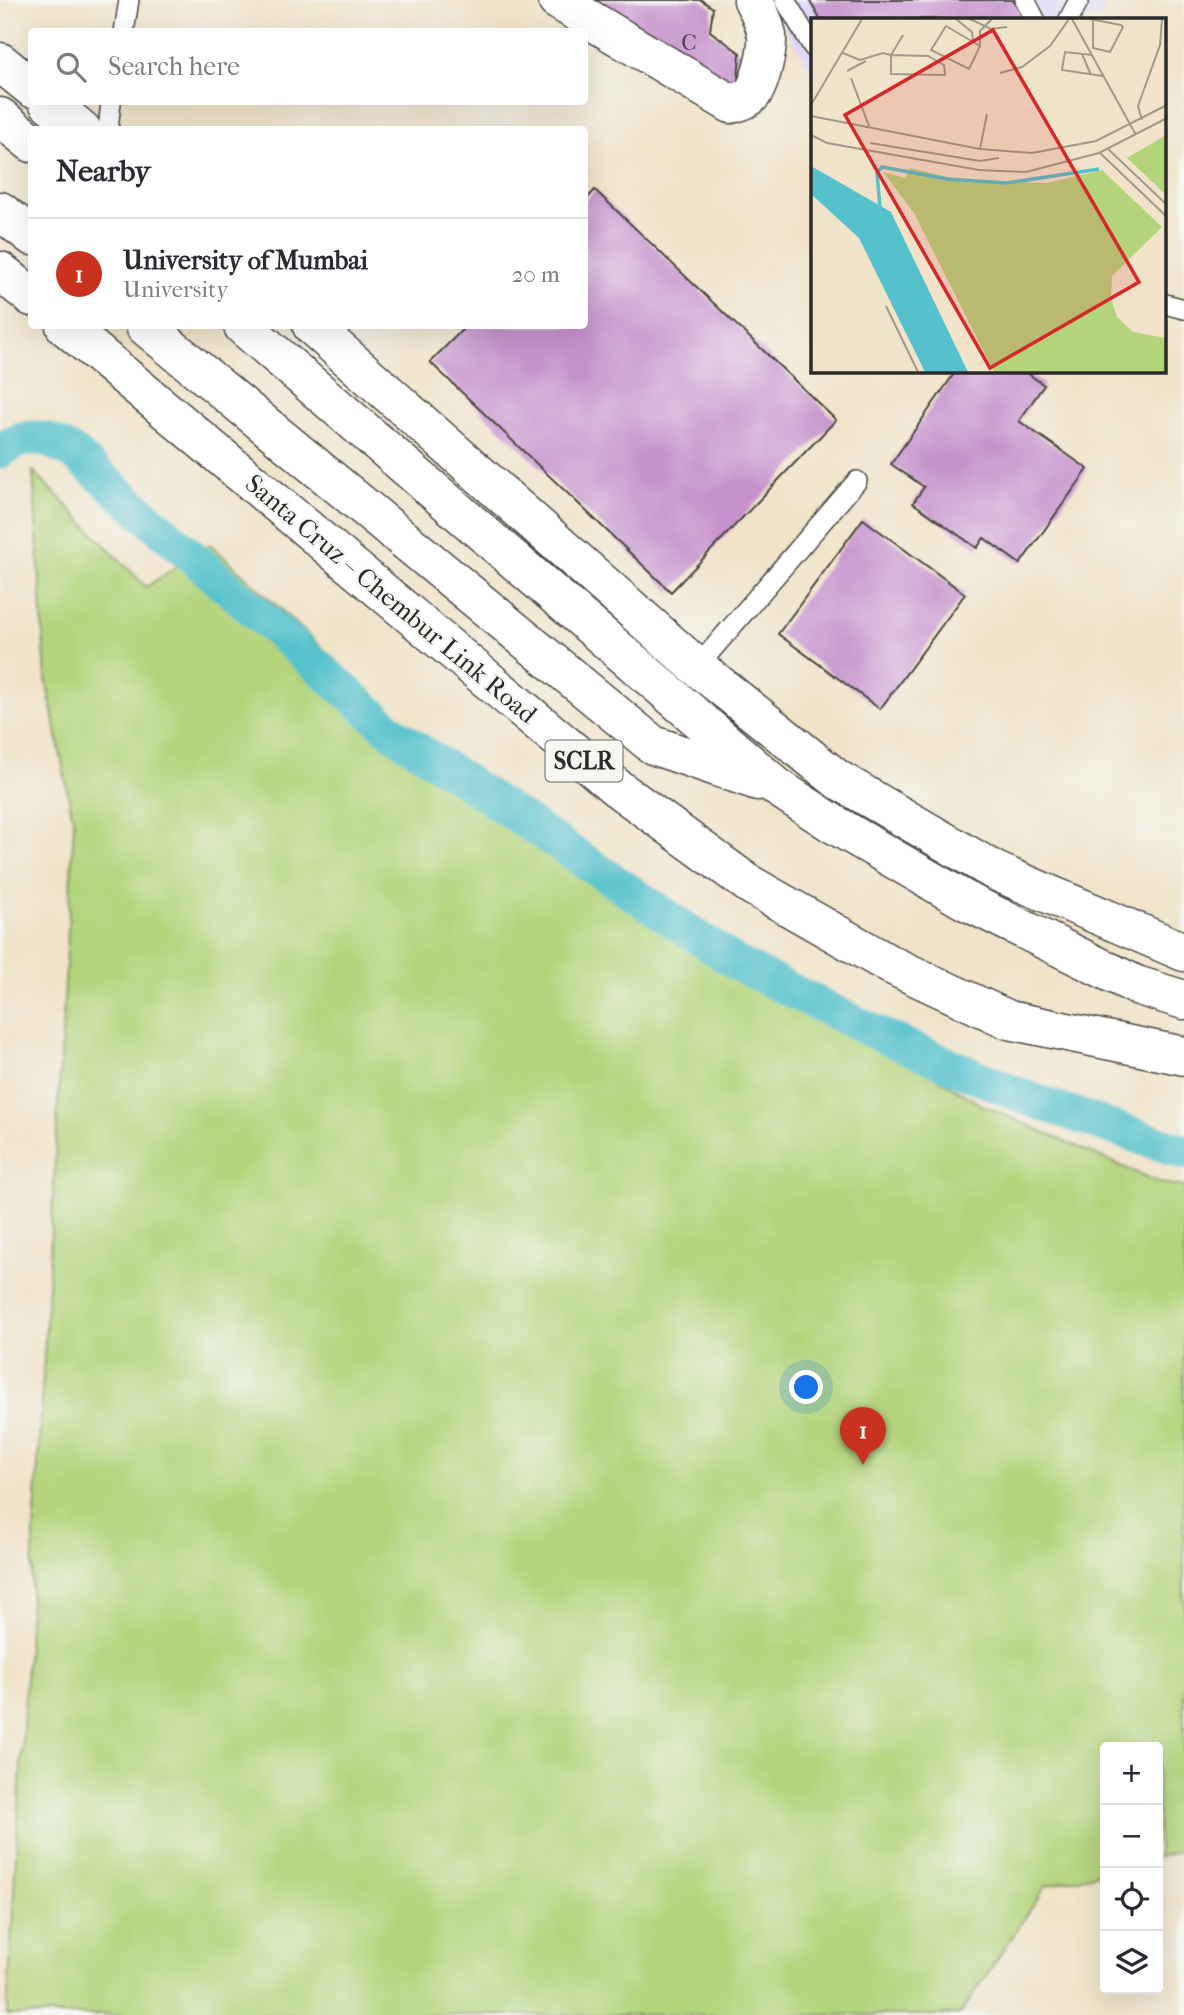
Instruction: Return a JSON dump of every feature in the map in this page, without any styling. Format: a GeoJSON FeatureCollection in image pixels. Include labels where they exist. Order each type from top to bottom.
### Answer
{"type":"FeatureCollection","features":[{"type":"Feature","properties":{"kind":"main road"},"geometry":{"type":"LineString","coordinates":[[557,0],[731,104],[753,94],[763,68],[767,37],[760,12],[753,0]]}},
{"type":"Feature","properties":{"kind":"main road"},"geometry":{"type":"LineString","coordinates":[[0,62],[28,85]]}},
{"type":"Feature","properties":{"kind":"main road"},"geometry":{"type":"LineString","coordinates":[[52,105],[77,126]]}},
{"type":"Feature","properties":{"kind":"main road"},"geometry":{"type":"LineString","coordinates":[[0,117],[28,141]]}},
{"type":"Feature","properties":{"kind":"main road"},"geometry":{"type":"LineString","coordinates":[[0,211],[28,233]]}},
{"type":"Feature","properties":{"kind":"main road"},"geometry":{"type":"LineString","coordinates":[[0,271],[28,294]]}},
{"type":"Feature","properties":{"kind":"main road","name":"Santa Cruz – Chembur Link Road"},"geometry":{"type":"LineString","coordinates":[[69,329],[617,788],[749,884],[889,964],[1009,1020],[1184,1056]]}},
{"type":"Feature","properties":{"kind":"main road"},"geometry":{"type":"LineString","coordinates":[[149,329],[653,745],[777,787]]}},
{"type":"Feature","properties":{"kind":"main road"},"geometry":{"type":"LineString","coordinates":[[246,329],[777,787],[832,823],[966,901],[1136,985],[1184,1000]]}},
{"type":"Feature","properties":{"kind":"main road"},"geometry":{"type":"LineString","coordinates":[[315,329],[697,667],[837,779],[995,871],[1184,952]]}},
{"type":"Feature","properties":{"kind":"lane"},"geometry":{"type":"LineString","coordinates":[[125,28],[129,0]]}},
{"type":"Feature","properties":{"kind":"lane"},"geometry":{"type":"LineString","coordinates":[[785,0],[811,44]]}},
{"type":"Feature","properties":{"kind":"lane"},"geometry":{"type":"LineString","coordinates":[[1070,18],[1079,0]]}},
{"type":"Feature","properties":{"kind":"lane"},"geometry":{"type":"LineString","coordinates":[[108,126],[111,105]]}},
{"type":"Feature","properties":{"kind":"lane"},"geometry":{"type":"LineString","coordinates":[[1166,304],[1184,309]]}},
{"type":"Feature","properties":{"kind":"lane"},"geometry":{"type":"LineString","coordinates":[[697,667],[857,481]]}},
{"type":"Feature","properties":{"kind":"shaded area"},"geometry":{"type":"Polygon","coordinates":[[[768,0],[1110,0],[1100,18],[811,18],[811,70],[768,0]]]}},
{"type":"Feature","properties":{"kind":"green space"},"geometry":{"type":"Polygon","coordinates":[[[33,471],[146,587],[210,544],[491,804],[982,1105],[1160,1183],[1184,1187],[1184,1850],[1163,1856],[1163,1742],[1100,1742],[1100,1872],[1046,1886],[960,2015],[7,2015],[74,824],[46,678],[33,471]]]}},
{"type":"Feature","properties":{"kind":"building"},"geometry":{"type":"Polygon","coordinates":[[[583,0],[701,0],[713,8],[710,31],[740,53],[737,94],[583,0]]]}},
{"type":"Feature","properties":{"kind":"building"},"geometry":{"type":"Polygon","coordinates":[[[809,0],[1013,0],[1023,18],[819,18],[809,0]]]}},
{"type":"Feature","properties":{"kind":"building"},"geometry":{"type":"Polygon","coordinates":[[[595,190],[836,420],[671,592],[430,362],[463,329],[588,329],[588,198],[595,190]]]}},
{"type":"Feature","properties":{"kind":"building"},"geometry":{"type":"Polygon","coordinates":[[[955,373],[1027,373],[1044,385],[1019,421],[1088,469],[1020,564],[984,538],[977,548],[913,503],[924,487],[891,464],[955,373]]]}},
{"type":"Feature","properties":{"kind":"building"},"geometry":{"type":"Polygon","coordinates":[[[863,519],[965,594],[880,709],[778,634],[863,519]]]}},
{"type":"Feature","properties":{"kind":"waterway"},"geometry":{"type":"LineString","coordinates":[[0,451],[20,440],[37,438],[74,453],[395,734],[738,964],[880,1035],[1029,1099],[1184,1152]]}},
{"type":"Feature","properties":{"kind":"place","name":"University of Mumbai"},"geometry":{"type":"Point","coordinates":[863,1465]}}]}
